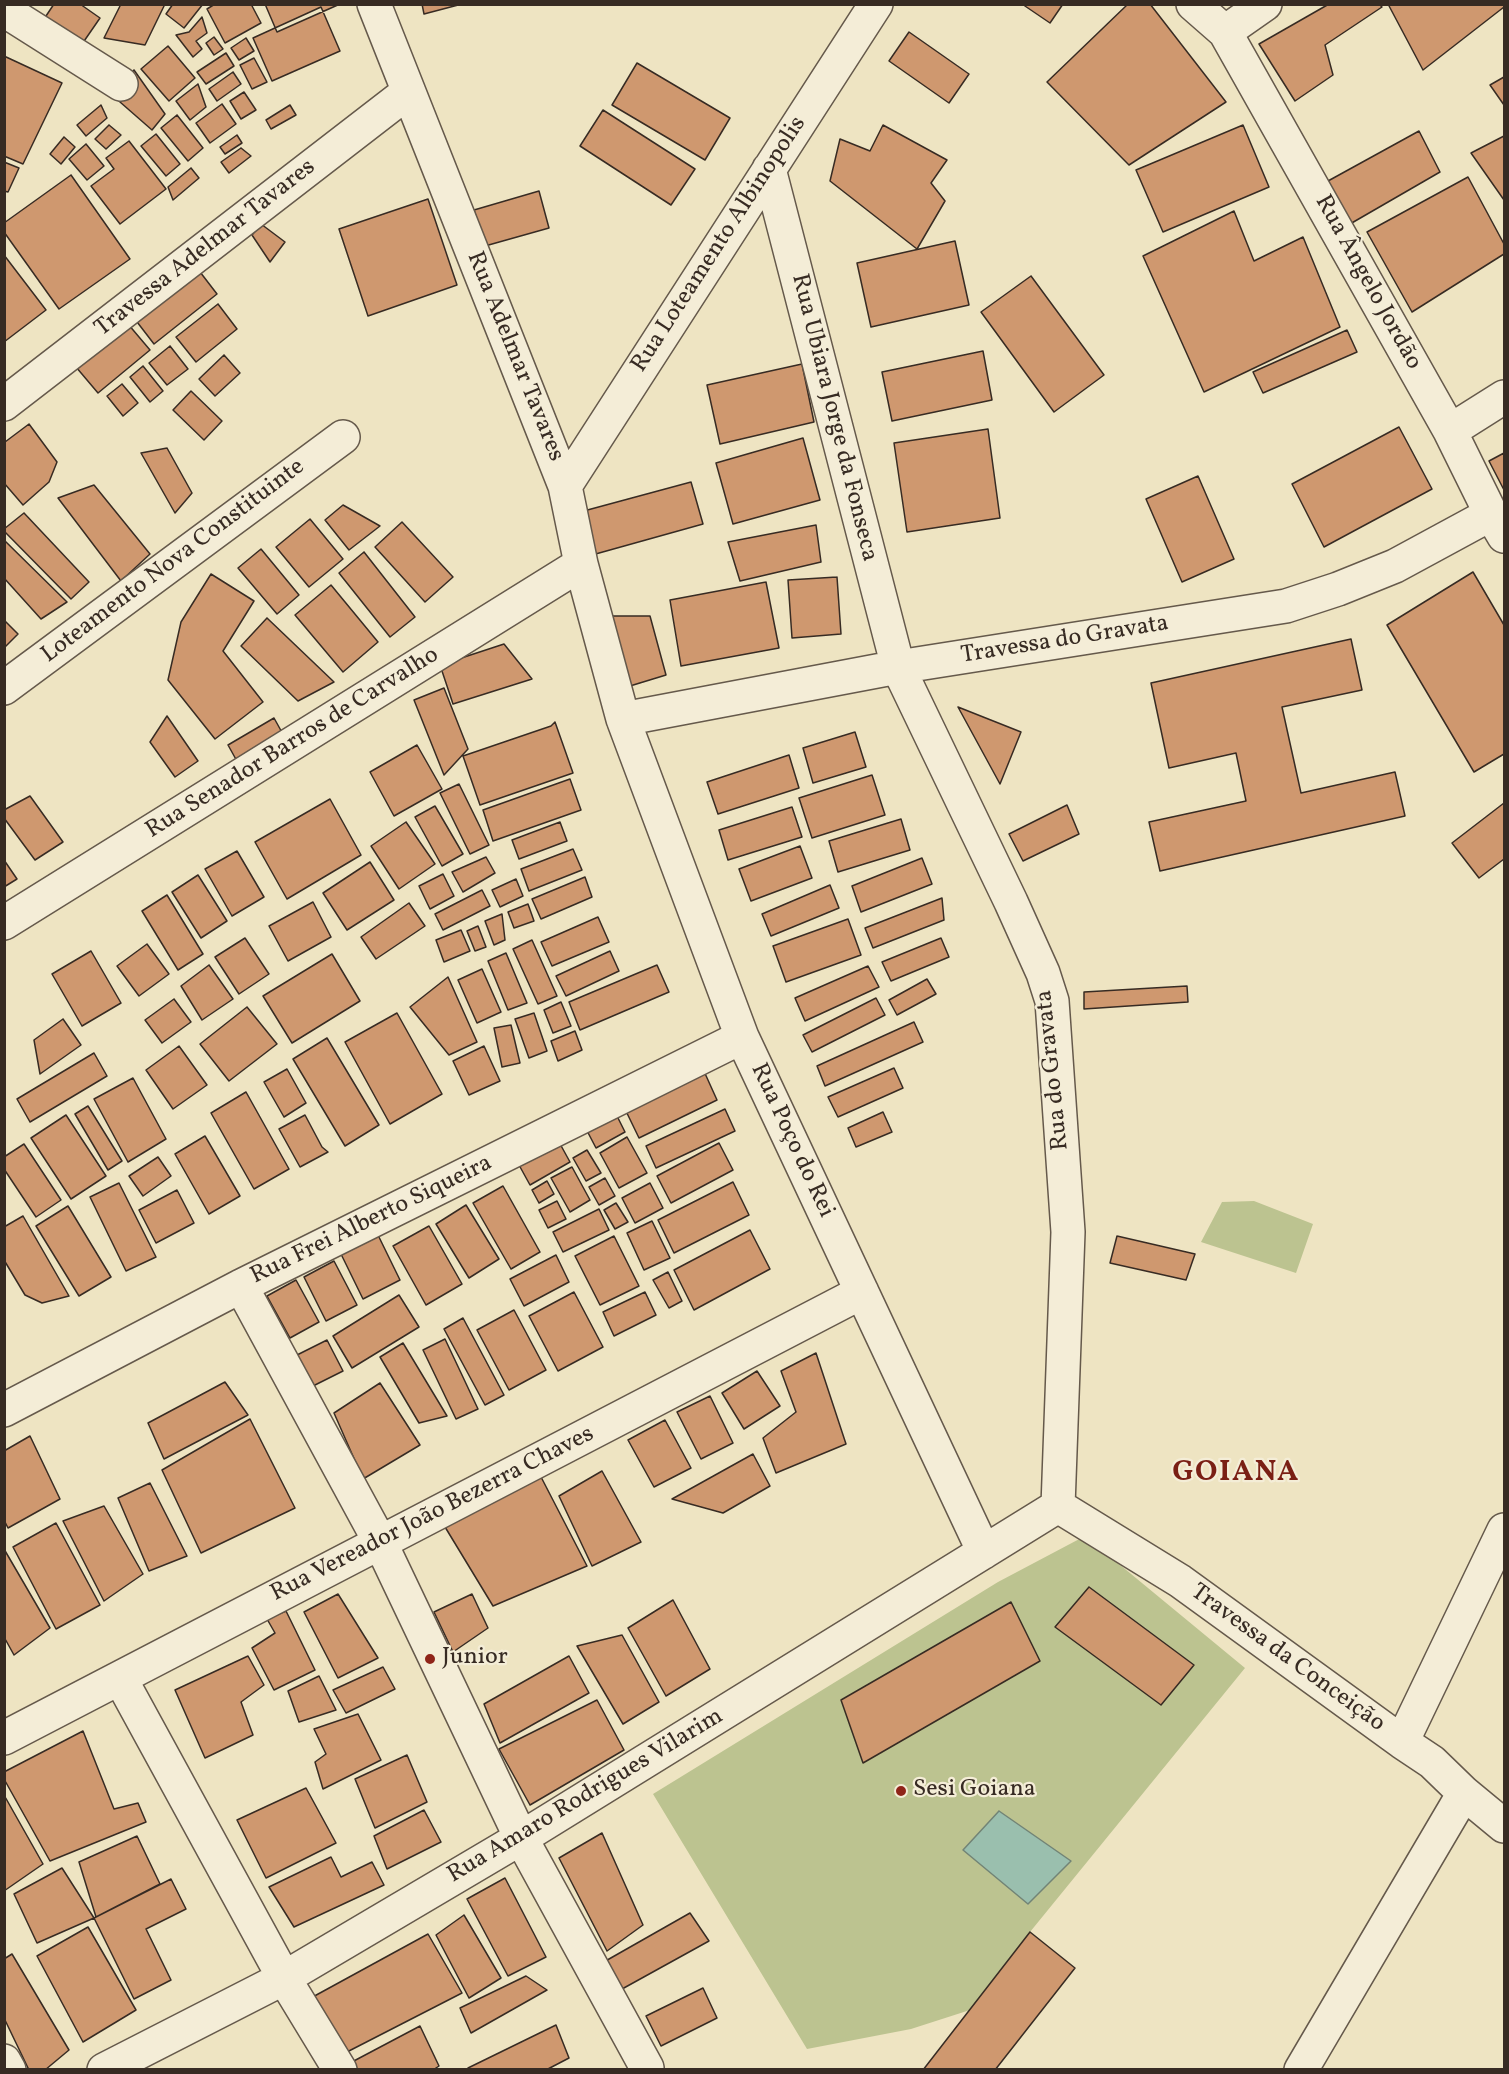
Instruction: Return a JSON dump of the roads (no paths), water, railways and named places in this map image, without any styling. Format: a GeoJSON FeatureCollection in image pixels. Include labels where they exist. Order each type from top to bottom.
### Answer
{"type":"FeatureCollection","features":[{"type":"Feature","properties":{"kind":"street","name":"Rua Adelmar Tavares"},"geometry":{"type":"LineString","coordinates":[[374,4],[565,486],[581,564],[623,719]]}},
{"type":"Feature","properties":{"kind":"street","name":"Rua Loteamento Albinopolis"},"geometry":{"type":"LineString","coordinates":[[565,486],[876,4]]}},
{"type":"Feature","properties":{"kind":"street","name":"Rua Ângelo Jordão"},"geometry":{"type":"LineString","coordinates":[[1193,4],[1225,32],[1450,431],[1498,525]]}},
{"type":"Feature","properties":{"kind":"street"},"geometry":{"type":"LineString","coordinates":[[1225,32],[1265,4]]}},
{"type":"Feature","properties":{"kind":"street"},"geometry":{"type":"LineString","coordinates":[[4,10],[121,84]]}},
{"type":"Feature","properties":{"kind":"street","name":"Travessa Adelmar Tavares"},"geometry":{"type":"LineString","coordinates":[[4,405],[408,92]]}},
{"type":"Feature","properties":{"kind":"street","name":"Rua Ubiara Jorge da Fonseca"},"geometry":{"type":"LineString","coordinates":[[769,169],[898,667]]}},
{"type":"Feature","properties":{"kind":"street"},"geometry":{"type":"LineString","coordinates":[[1450,431],[1504,397]]}},
{"type":"Feature","properties":{"kind":"street","name":"Loteamento Nova Constituinte"},"geometry":{"type":"LineString","coordinates":[[4,688],[343,437]]}},
{"type":"Feature","properties":{"kind":"street","name":"Travessa do Gravata"},"geometry":{"type":"LineString","coordinates":[[623,719],[898,667],[1286,606],[1338,589],[1498,525]]}},
{"type":"Feature","properties":{"kind":"street","name":"Rua Senador Barros de Carvalho"},"geometry":{"type":"LineString","coordinates":[[4,924],[581,564]]}},
{"type":"Feature","properties":{"kind":"street","name":"Rua do Gravata"},"geometry":{"type":"LineString","coordinates":[[898,667],[1011,902],[1043,973],[1052,1001],[1068,1232],[1058,1506]]}},
{"type":"Feature","properties":{"kind":"street","name":"Rua Poço do Rei"},"geometry":{"type":"LineString","coordinates":[[623,719],[742,1037],[984,1552]]}},
{"type":"Feature","properties":{"kind":"street","name":"Rua Frei Alberto Siqueira"},"geometry":{"type":"LineString","coordinates":[[4,1410],[241,1286],[742,1037]]}},
{"type":"Feature","properties":{"kind":"street"},"geometry":{"type":"LineString","coordinates":[[241,1286],[380,1542],[521,1838],[647,2068]]}},
{"type":"Feature","properties":{"kind":"street","name":"Rua Vereador João Bezerra Chaves"},"geometry":{"type":"LineString","coordinates":[[4,1738],[862,1293]]}},
{"type":"Feature","properties":{"kind":"street","name":"Rua Amaro Rodrigues Vilarim"},"geometry":{"type":"LineString","coordinates":[[104,2070],[284,1978],[521,1838],[1058,1506]]}},
{"type":"Feature","properties":{"kind":"street","name":"Travessa da Conceição"},"geometry":{"type":"LineString","coordinates":[[1058,1506],[1180,1581],[1402,1743],[1432,1762],[1464,1793],[1504,1826]]}},
{"type":"Feature","properties":{"kind":"street"},"geometry":{"type":"LineString","coordinates":[[1402,1743],[1504,1530]]}},
{"type":"Feature","properties":{"kind":"street"},"geometry":{"type":"LineString","coordinates":[[120,1678],[284,1978],[340,2070]]}},
{"type":"Feature","properties":{"kind":"street"},"geometry":{"type":"LineString","coordinates":[[1301,2070],[1464,1793]]}},
{"type":"Feature","properties":{"kind":"street"},"geometry":{"type":"LineString","coordinates":[[4,2061],[9,2070]]}},
{"type":"Feature","properties":{"kind":"place","name":"Junior"},"geometry":{"type":"Point","coordinates":[430,1659]}},
{"type":"Feature","properties":{"kind":"place","name":"Sesi Goiana"},"geometry":{"type":"Point","coordinates":[901,1791]}},
{"type":"Feature","properties":{"kind":"district","name":"GOIANA"},"geometry":{"type":"Point","coordinates":[1236,1474]}}]}
